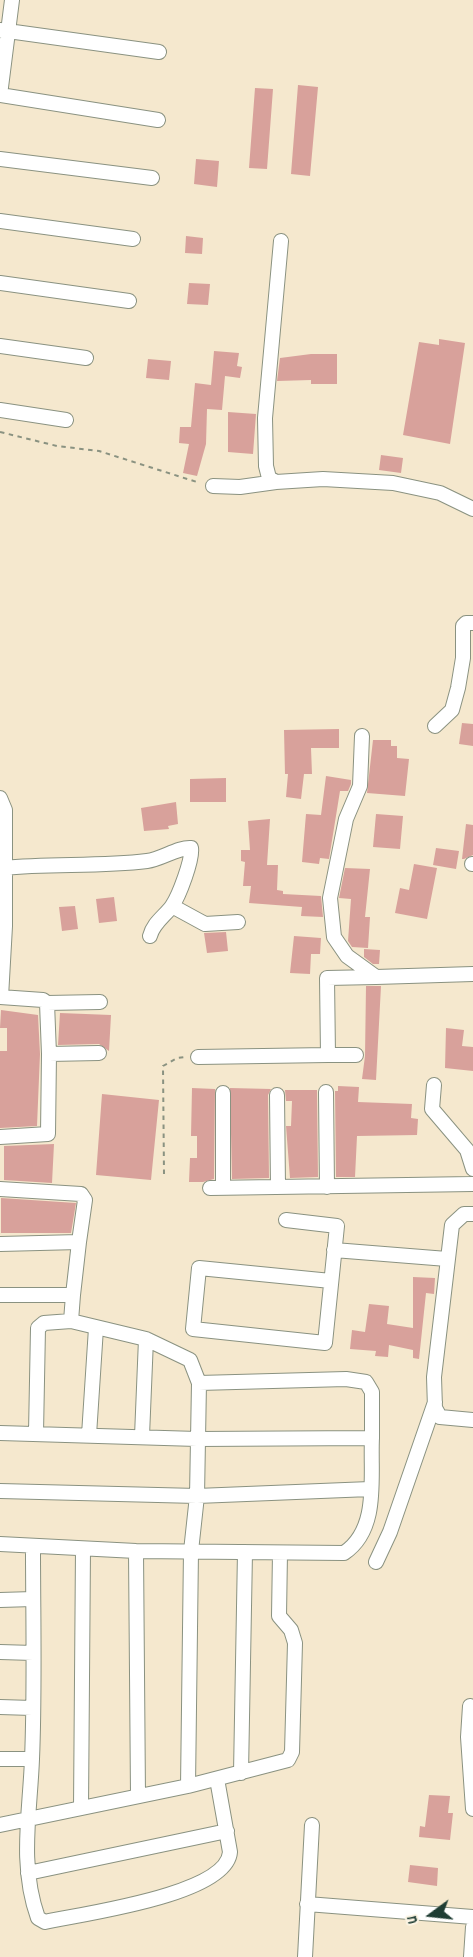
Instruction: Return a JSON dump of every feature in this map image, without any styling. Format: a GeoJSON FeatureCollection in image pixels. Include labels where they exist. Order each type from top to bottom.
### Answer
{"type":"FeatureCollection","features":[{"type":"Feature","properties":{"kind":"street"},"geometry":{"type":"LineString","coordinates":[[12,0],[4,31],[0,95],[158,120]]}},
{"type":"Feature","properties":{"kind":"street"},"geometry":{"type":"LineString","coordinates":[[4,31],[159,52]]}},
{"type":"Feature","properties":{"kind":"street"},"geometry":{"type":"LineString","coordinates":[[0,159],[152,178]]}},
{"type":"Feature","properties":{"kind":"street"},"geometry":{"type":"LineString","coordinates":[[0,221],[133,239]]}},
{"type":"Feature","properties":{"kind":"street"},"geometry":{"type":"LineString","coordinates":[[276,482],[267,474],[265,417],[281,241]]}},
{"type":"Feature","properties":{"kind":"street"},"geometry":{"type":"LineString","coordinates":[[0,283],[129,301]]}},
{"type":"Feature","properties":{"kind":"street"},"geometry":{"type":"LineString","coordinates":[[0,346],[86,358]]}},
{"type":"Feature","properties":{"kind":"street"},"geometry":{"type":"LineString","coordinates":[[0,410],[66,420]]}},
{"type":"Feature","properties":{"kind":"street"},"geometry":{"type":"LineString","coordinates":[[213,486],[240,487],[276,482],[323,480],[393,483],[440,493],[473,509]]}},
{"type":"Feature","properties":{"kind":"street"},"geometry":{"type":"LineString","coordinates":[[435,726],[452,710],[463,658],[463,626],[473,623]]}},
{"type":"Feature","properties":{"kind":"street"},"geometry":{"type":"LineString","coordinates":[[362,736],[360,786],[342,833],[330,906],[332,928],[338,945],[347,956],[376,977]]}},
{"type":"Feature","properties":{"kind":"street"},"geometry":{"type":"LineString","coordinates":[[0,798],[5,810],[3,868],[5,926],[0,997],[43,1000],[47,1003],[100,1002]]}},
{"type":"Feature","properties":{"kind":"street"},"geometry":{"type":"LineString","coordinates":[[3,868],[30,864],[94,865],[149,861],[191,848],[190,861],[172,906],[152,929],[150,936]]}},
{"type":"Feature","properties":{"kind":"street"},"geometry":{"type":"LineString","coordinates":[[172,906],[205,924],[238,922]]}},
{"type":"Feature","properties":{"kind":"street"},"geometry":{"type":"LineString","coordinates":[[328,1055],[327,978],[473,974]]}},
{"type":"Feature","properties":{"kind":"street"},"geometry":{"type":"LineString","coordinates":[[0,1137],[48,1134],[47,1003]]}},
{"type":"Feature","properties":{"kind":"street"},"geometry":{"type":"LineString","coordinates":[[49,1054],[99,1053]]}},
{"type":"Feature","properties":{"kind":"street"},"geometry":{"type":"LineString","coordinates":[[198,1057],[356,1055]]}},
{"type":"Feature","properties":{"kind":"street"},"geometry":{"type":"LineString","coordinates":[[434,1085],[432,1109],[467,1150],[473,1169]]}},
{"type":"Feature","properties":{"kind":"street"},"geometry":{"type":"LineString","coordinates":[[326,1092],[327,1187]]}},
{"type":"Feature","properties":{"kind":"street"},"geometry":{"type":"LineString","coordinates":[[223,1093],[217,1188],[473,1184]]}},
{"type":"Feature","properties":{"kind":"street"},"geometry":{"type":"LineString","coordinates":[[277,1095],[278,1187]]}},
{"type":"Feature","properties":{"kind":"street"},"geometry":{"type":"LineString","coordinates":[[0,1189],[81,1194],[85,1200],[70,1321]]}},
{"type":"Feature","properties":{"kind":"street"},"geometry":{"type":"LineString","coordinates":[[473,1214],[464,1214],[452,1225],[436,1354],[435,1402],[437,1412],[443,1420],[473,1420]]}},
{"type":"Feature","properties":{"kind":"street"},"geometry":{"type":"LineString","coordinates":[[286,1220],[337,1226],[326,1342],[193,1329],[199,1268],[331,1281]]}},
{"type":"Feature","properties":{"kind":"street"},"geometry":{"type":"LineString","coordinates":[[0,1244],[79,1242]]}},
{"type":"Feature","properties":{"kind":"street"},"geometry":{"type":"LineString","coordinates":[[334,1251],[447,1258]]}},
{"type":"Feature","properties":{"kind":"street"},"geometry":{"type":"LineString","coordinates":[[0,1295],[73,1295]]}},
{"type":"Feature","properties":{"kind":"street"},"geometry":{"type":"LineString","coordinates":[[36,1433],[38,1328],[44,1323],[70,1321],[146,1339],[187,1357],[193,1364],[199,1383],[197,1496],[191,1551],[188,1786]]}},
{"type":"Feature","properties":{"kind":"street"},"geometry":{"type":"LineString","coordinates":[[89,1435],[96,1328]]}},
{"type":"Feature","properties":{"kind":"street"},"geometry":{"type":"LineString","coordinates":[[142,1436],[146,1339]]}},
{"type":"Feature","properties":{"kind":"street"},"geometry":{"type":"LineString","coordinates":[[0,1544],[136,1551],[341,1553],[357,1542],[365,1529],[370,1490],[372,1392],[366,1382],[346,1379],[199,1383]]}},
{"type":"Feature","properties":{"kind":"street"},"geometry":{"type":"LineString","coordinates":[[376,1562],[390,1532],[435,1402]]}},
{"type":"Feature","properties":{"kind":"street"},"geometry":{"type":"LineString","coordinates":[[0,1433],[197,1439],[372,1438]]}},
{"type":"Feature","properties":{"kind":"street"},"geometry":{"type":"LineString","coordinates":[[0,1491],[197,1496],[370,1490]]}},
{"type":"Feature","properties":{"kind":"street"},"geometry":{"type":"LineString","coordinates":[[33,1547],[32,1759],[25,1839],[28,1873],[37,1915],[45,1922],[172,1894],[203,1882],[229,1860],[227,1831],[217,1779]]}},
{"type":"Feature","properties":{"kind":"street"},"geometry":{"type":"LineString","coordinates":[[81,1808],[83,1549]]}},
{"type":"Feature","properties":{"kind":"street"},"geometry":{"type":"LineString","coordinates":[[136,1551],[138,1796]]}},
{"type":"Feature","properties":{"kind":"street"},"geometry":{"type":"LineString","coordinates":[[241,1773],[245,1552]]}},
{"type":"Feature","properties":{"kind":"street"},"geometry":{"type":"LineString","coordinates":[[0,1825],[188,1786],[285,1762],[292,1752],[295,1643],[291,1630],[279,1616],[280,1553]]}},
{"type":"Feature","properties":{"kind":"street"},"geometry":{"type":"LineString","coordinates":[[0,1600],[33,1599]]}},
{"type":"Feature","properties":{"kind":"street"},"geometry":{"type":"LineString","coordinates":[[0,1652],[33,1653]]}},
{"type":"Feature","properties":{"kind":"street"},"geometry":{"type":"LineString","coordinates":[[470,1706],[468,1737],[473,1809]]}},
{"type":"Feature","properties":{"kind":"street"},"geometry":{"type":"LineString","coordinates":[[0,1707],[32,1708]]}},
{"type":"Feature","properties":{"kind":"street"},"geometry":{"type":"LineString","coordinates":[[0,1759],[32,1759]]}},
{"type":"Feature","properties":{"kind":"street"},"geometry":{"type":"LineString","coordinates":[[304,1957],[312,1825]]}},
{"type":"Feature","properties":{"kind":"street"},"geometry":{"type":"LineString","coordinates":[[28,1873],[227,1831]]}},
{"type":"Feature","properties":{"kind":"street"},"geometry":{"type":"LineString","coordinates":[[308,1904],[473,1917]]}},
{"type":"Feature","properties":{"kind":"street"},"geometry":{"type":"LineString","coordinates":[[471,1957],[473,1927]]}},
{"type":"Feature","properties":{"kind":"path"},"geometry":{"type":"LineString","coordinates":[[0,432],[57,446],[99,452],[213,486]]}},
{"type":"Feature","properties":{"kind":"path"},"geometry":{"type":"LineString","coordinates":[[164,1174],[164,1066],[177,1058],[198,1057]]}},
{"type":"Feature","properties":{"kind":"building"},"geometry":{"type":"Polygon","coordinates":[[[298,85],[318,87],[310,176],[291,174],[298,85]]]}},
{"type":"Feature","properties":{"kind":"building"},"geometry":{"type":"Polygon","coordinates":[[[255,88],[273,89],[267,169],[249,168],[255,88]]]}},
{"type":"Feature","properties":{"kind":"building"},"geometry":{"type":"Polygon","coordinates":[[[196,159],[219,161],[217,187],[194,184],[196,159]]]}},
{"type":"Feature","properties":{"kind":"building"},"geometry":{"type":"Polygon","coordinates":[[[186,236],[203,238],[202,254],[185,253],[186,236]]]}},
{"type":"Feature","properties":{"kind":"building"},"geometry":{"type":"Polygon","coordinates":[[[189,283],[210,284],[208,305],[187,304],[189,283]]]}},
{"type":"Feature","properties":{"kind":"building"},"geometry":{"type":"Polygon","coordinates":[[[439,339],[465,343],[450,444],[403,435],[419,342],[439,345],[439,339]]]}},
{"type":"Feature","properties":{"kind":"building"},"geometry":{"type":"Polygon","coordinates":[[[214,351],[239,353],[237,366],[242,367],[240,378],[225,376],[222,410],[207,409],[206,444],[197,476],[183,473],[189,444],[179,443],[180,427],[191,427],[195,383],[211,385],[214,351]]]}},
{"type":"Feature","properties":{"kind":"building"},"geometry":{"type":"Polygon","coordinates":[[[311,354],[337,354],[337,384],[311,384],[311,380],[277,381],[280,358],[311,354]]]}},
{"type":"Feature","properties":{"kind":"building"},"geometry":{"type":"Polygon","coordinates":[[[148,359],[171,361],[169,380],[146,378],[148,359]]]}},
{"type":"Feature","properties":{"kind":"building"},"geometry":{"type":"Polygon","coordinates":[[[228,412],[256,414],[253,454],[228,452],[228,412]]]}},
{"type":"Feature","properties":{"kind":"building"},"geometry":{"type":"Polygon","coordinates":[[[381,455],[403,458],[401,473],[379,470],[381,455]]]}},
{"type":"Feature","properties":{"kind":"building"},"geometry":{"type":"Polygon","coordinates":[[[462,723],[473,724],[473,746],[459,744],[462,723]]]}},
{"type":"Feature","properties":{"kind":"building"},"geometry":{"type":"Polygon","coordinates":[[[339,729],[339,748],[311,748],[312,774],[304,774],[301,799],[286,797],[288,774],[285,774],[284,730],[339,729]]]}},
{"type":"Feature","properties":{"kind":"building"},"geometry":{"type":"Polygon","coordinates":[[[373,740],[391,740],[391,746],[397,746],[397,758],[409,759],[405,796],[367,793],[373,740]]]}},
{"type":"Feature","properties":{"kind":"building"},"geometry":{"type":"Polygon","coordinates":[[[326,776],[351,780],[351,784],[348,791],[340,791],[329,859],[320,858],[319,864],[302,862],[306,814],[321,815],[326,776]]]}},
{"type":"Feature","properties":{"kind":"building"},"geometry":{"type":"Polygon","coordinates":[[[226,778],[226,802],[190,802],[190,779],[226,778]]]}},
{"type":"Feature","properties":{"kind":"building"},"geometry":{"type":"Polygon","coordinates":[[[176,802],[178,824],[168,826],[169,829],[144,831],[141,808],[176,802]]]}},
{"type":"Feature","properties":{"kind":"building"},"geometry":{"type":"Polygon","coordinates":[[[376,814],[403,816],[400,849],[373,847],[376,814]]]}},
{"type":"Feature","properties":{"kind":"building"},"geometry":{"type":"Polygon","coordinates":[[[270,819],[267,865],[278,865],[277,890],[283,891],[283,894],[321,896],[323,917],[301,916],[302,907],[249,903],[251,886],[243,886],[245,862],[241,861],[241,850],[250,850],[248,821],[270,819]]]}},
{"type":"Feature","properties":{"kind":"building"},"geometry":{"type":"Polygon","coordinates":[[[466,824],[473,825],[473,855],[462,859],[466,824]]]}},
{"type":"Feature","properties":{"kind":"building"},"geometry":{"type":"Polygon","coordinates":[[[436,848],[459,851],[456,869],[433,865],[436,848]]]}},
{"type":"Feature","properties":{"kind":"building"},"geometry":{"type":"Polygon","coordinates":[[[414,864],[437,868],[427,919],[395,913],[400,888],[409,890],[414,864]]]}},
{"type":"Feature","properties":{"kind":"building"},"geometry":{"type":"Polygon","coordinates":[[[345,868],[370,869],[365,917],[370,917],[368,948],[352,947],[348,941],[351,899],[339,898],[345,868]]]}},
{"type":"Feature","properties":{"kind":"building"},"geometry":{"type":"Polygon","coordinates":[[[114,897],[117,921],[99,923],[96,899],[114,897]]]}},
{"type":"Feature","properties":{"kind":"building"},"geometry":{"type":"Polygon","coordinates":[[[75,906],[78,929],[62,931],[59,907],[75,906]]]}},
{"type":"Feature","properties":{"kind":"building"},"geometry":{"type":"Polygon","coordinates":[[[226,932],[228,951],[207,953],[204,933],[226,932]]]}},
{"type":"Feature","properties":{"kind":"building"},"geometry":{"type":"Polygon","coordinates":[[[294,936],[321,938],[320,954],[311,954],[310,974],[290,973],[294,936]]]}},
{"type":"Feature","properties":{"kind":"building"},"geometry":{"type":"Polygon","coordinates":[[[364,949],[380,950],[379,964],[373,964],[364,957],[364,949]]]}},
{"type":"Feature","properties":{"kind":"building"},"geometry":{"type":"Polygon","coordinates":[[[366,986],[381,986],[376,1080],[362,1079],[365,1056],[366,986]]]}},
{"type":"Feature","properties":{"kind":"building"},"geometry":{"type":"Polygon","coordinates":[[[1,1010],[38,1015],[40,1054],[37,1126],[0,1128],[0,1051],[7,1051],[7,1028],[0,1028],[1,1010]]]}},
{"type":"Feature","properties":{"kind":"building"},"geometry":{"type":"Polygon","coordinates":[[[60,1013],[111,1015],[109,1051],[99,1044],[58,1045],[60,1013]]]}},
{"type":"Feature","properties":{"kind":"building"},"geometry":{"type":"Polygon","coordinates":[[[446,1028],[464,1030],[462,1046],[473,1047],[473,1071],[445,1068],[446,1028]]]}},
{"type":"Feature","properties":{"kind":"building"},"geometry":{"type":"Polygon","coordinates":[[[338,1086],[359,1087],[358,1102],[412,1104],[411,1118],[418,1119],[417,1135],[357,1136],[355,1177],[336,1177],[335,1091],[338,1091],[338,1086]]]}},
{"type":"Feature","properties":{"kind":"building"},"geometry":{"type":"Polygon","coordinates":[[[192,1088],[215,1089],[214,1179],[203,1182],[189,1182],[190,1158],[197,1158],[197,1136],[191,1136],[192,1088]]]}},
{"type":"Feature","properties":{"kind":"building"},"geometry":{"type":"Polygon","coordinates":[[[230,1088],[271,1089],[268,1095],[269,1178],[232,1179],[230,1088]]]}},
{"type":"Feature","properties":{"kind":"building"},"geometry":{"type":"Polygon","coordinates":[[[285,1090],[317,1090],[318,1177],[290,1178],[286,1126],[291,1126],[292,1101],[286,1101],[285,1090]]]}},
{"type":"Feature","properties":{"kind":"building"},"geometry":{"type":"Polygon","coordinates":[[[102,1094],[159,1100],[151,1180],[96,1175],[102,1094]]]}},
{"type":"Feature","properties":{"kind":"building"},"geometry":{"type":"Polygon","coordinates":[[[54,1144],[52,1183],[4,1180],[4,1146],[54,1144]]]}},
{"type":"Feature","properties":{"kind":"building"},"geometry":{"type":"Polygon","coordinates":[[[1,1198],[76,1203],[71,1233],[1,1233],[1,1198]]]}},
{"type":"Feature","properties":{"kind":"building"},"geometry":{"type":"Polygon","coordinates":[[[413,1277],[435,1278],[434,1294],[426,1293],[419,1359],[413,1358],[413,1350],[389,1345],[388,1357],[375,1356],[376,1351],[350,1349],[352,1330],[365,1332],[369,1304],[389,1306],[387,1324],[413,1328],[413,1277]]]}},
{"type":"Feature","properties":{"kind":"building"},"geometry":{"type":"Polygon","coordinates":[[[429,1795],[450,1796],[448,1813],[453,1813],[450,1840],[419,1837],[420,1826],[425,1827],[429,1795]]]}},
{"type":"Feature","properties":{"kind":"building"},"geometry":{"type":"Polygon","coordinates":[[[410,1865],[438,1868],[437,1886],[408,1882],[410,1865]]]}}]}
